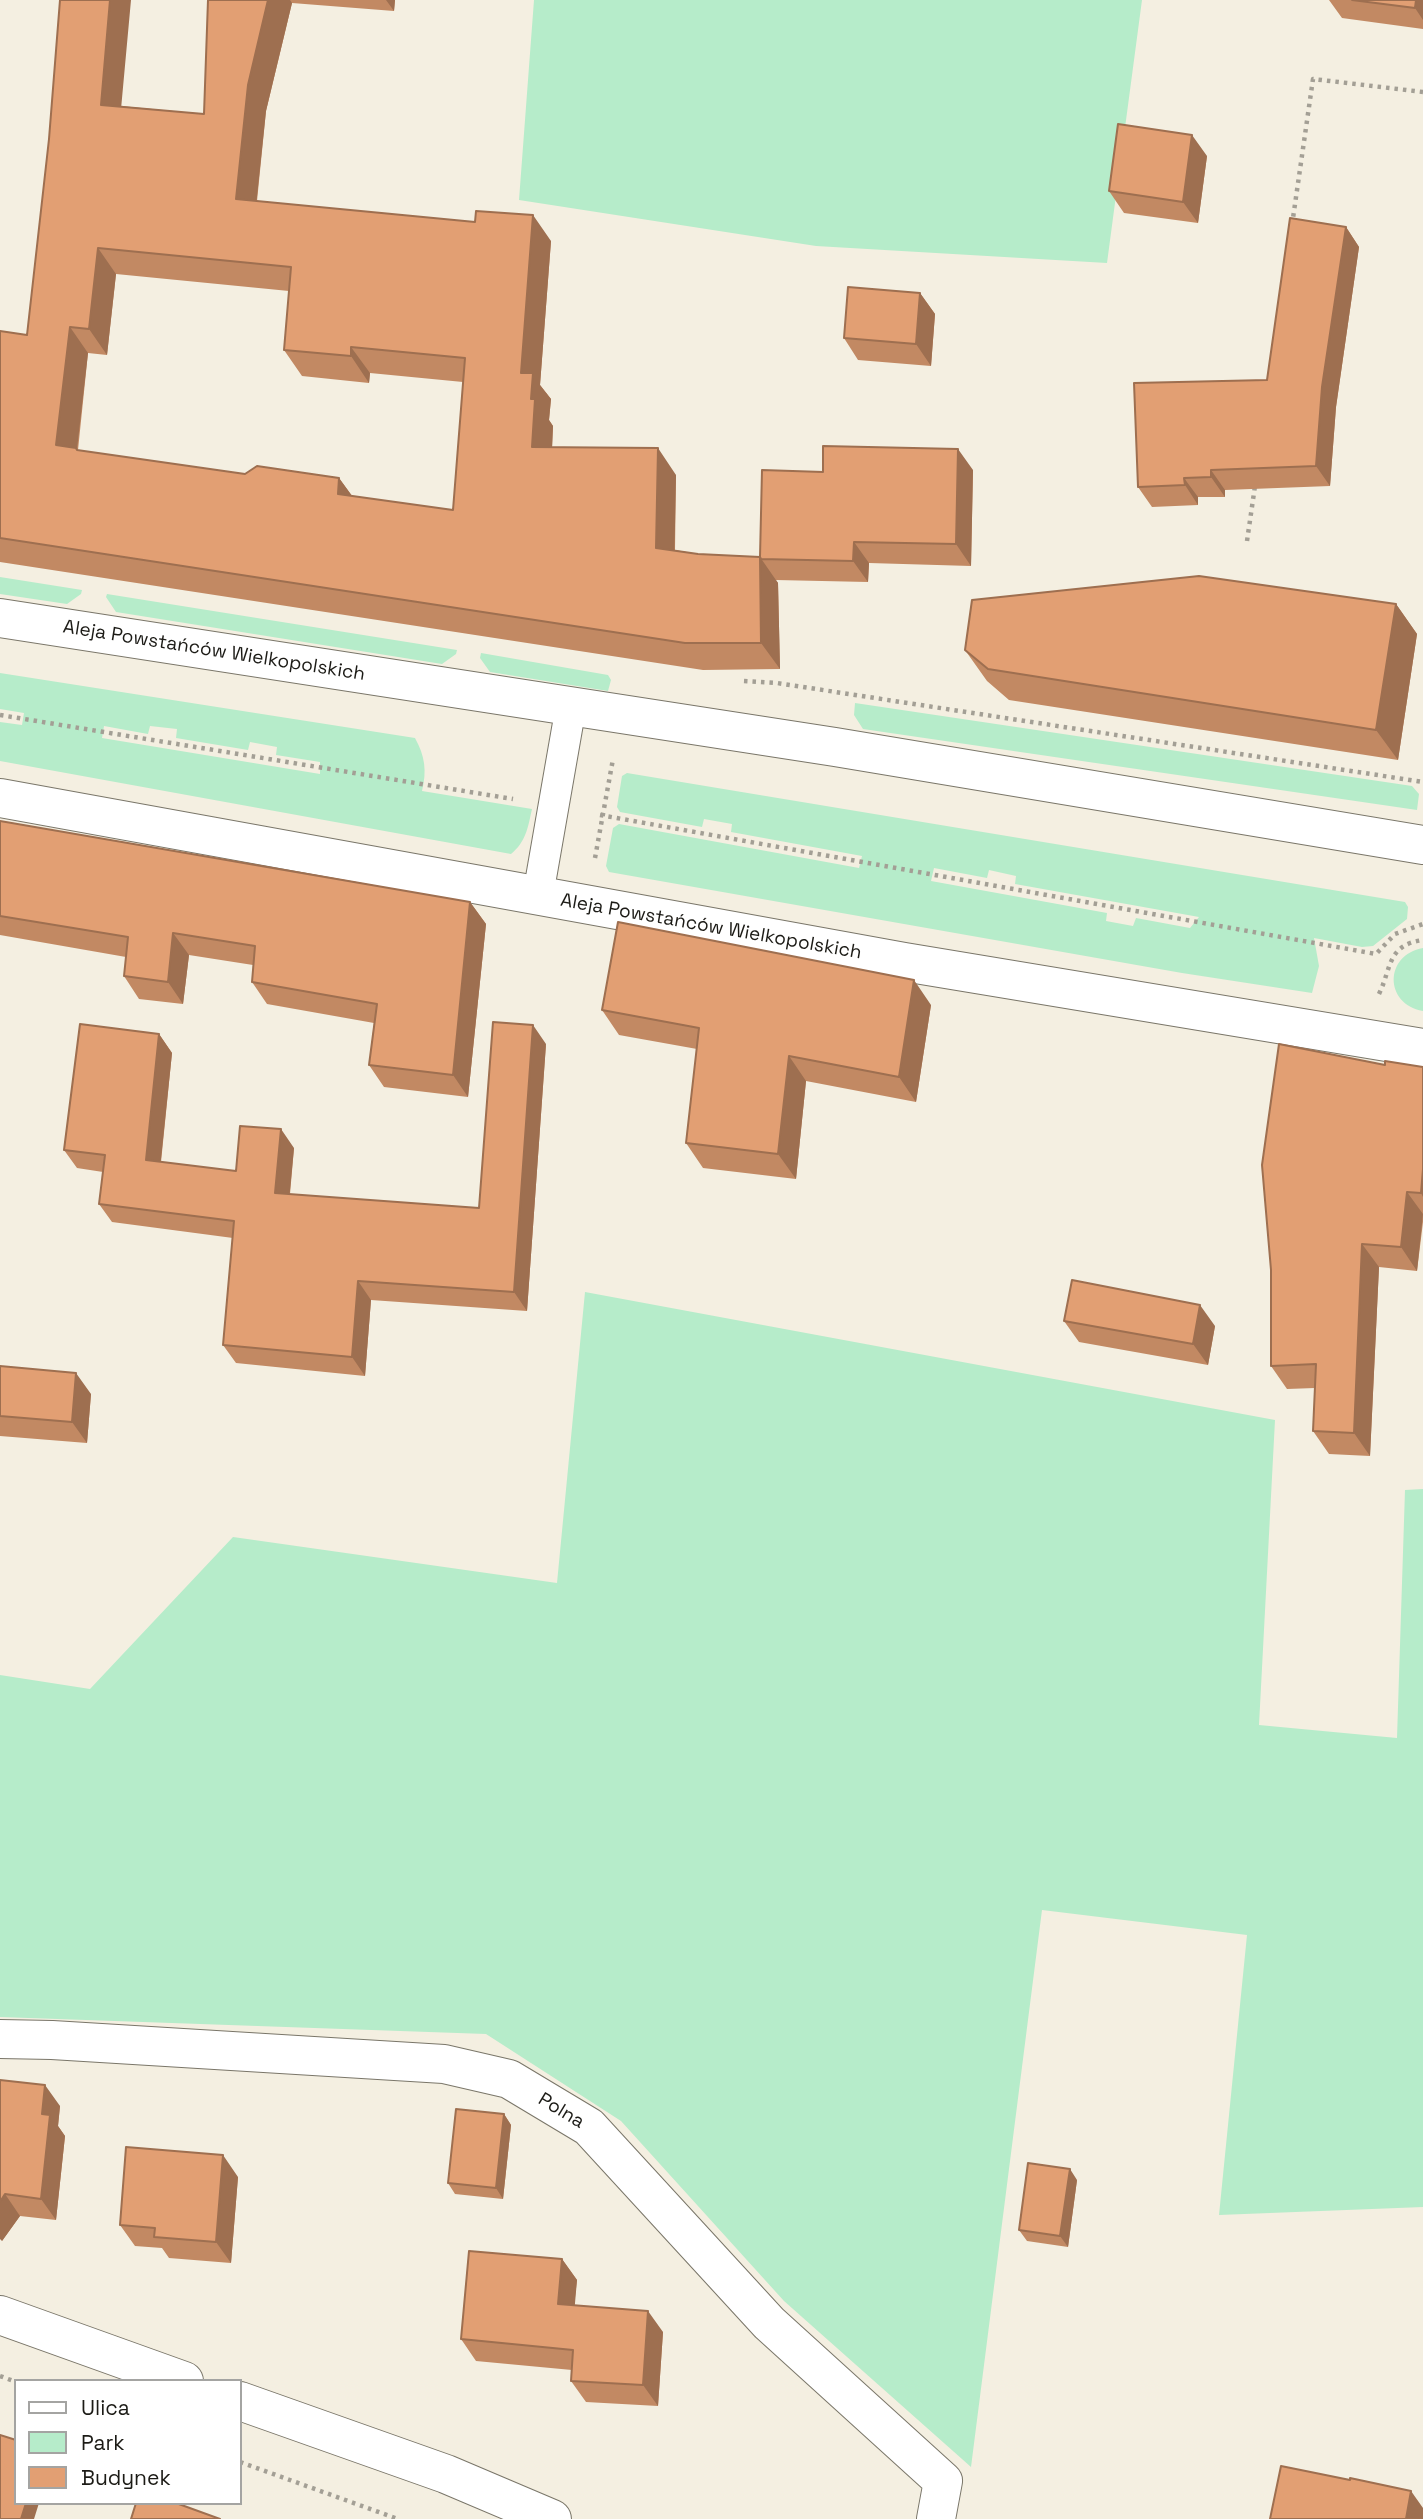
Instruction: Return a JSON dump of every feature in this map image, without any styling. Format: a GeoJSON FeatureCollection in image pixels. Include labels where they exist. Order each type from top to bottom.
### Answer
{"type":"FeatureCollection","features":[{"type":"Feature","properties":{"kind":"street","name":"Aleja Powstańców Wielkopolskich"},"geometry":{"type":"LineString","coordinates":[[0,618],[835,747],[1423,845]]}},
{"type":"Feature","properties":{"kind":"street","name":"Aleja Powstańców Wielkopolskich"},"geometry":{"type":"LineString","coordinates":[[0,798],[904,962],[1423,1048]]}},
{"type":"Feature","properties":{"kind":"street","name":"Polna"},"geometry":{"type":"LineString","coordinates":[[0,2039],[444,2064],[509,2080],[589,2127],[769,2323],[943,2481],[936,2519]]}},
{"type":"Feature","properties":{"kind":"street"},"geometry":{"type":"LineString","coordinates":[[0,2315],[178,2379]]}},
{"type":"Feature","properties":{"kind":"street"},"geometry":{"type":"LineString","coordinates":[[242,2402],[446,2474],[552,2519]]}},
{"type":"Feature","properties":{"kind":"lane"},"geometry":{"type":"LineString","coordinates":[[538,895],[571,706]]}},
{"type":"Feature","properties":{"kind":"path"},"geometry":{"type":"LineString","coordinates":[[1292,228],[1313,79],[1423,92]]}},
{"type":"Feature","properties":{"kind":"path"},"geometry":{"type":"LineString","coordinates":[[1247,541],[1257,473]]}},
{"type":"Feature","properties":{"kind":"path"},"geometry":{"type":"LineString","coordinates":[[739,681],[777,683],[1423,782]]}},
{"type":"Feature","properties":{"kind":"path"},"geometry":{"type":"LineString","coordinates":[[586,905],[622,714]]}},
{"type":"Feature","properties":{"kind":"path"},"geometry":{"type":"LineString","coordinates":[[0,715],[553,807],[1376,954],[1395,934],[1423,924]]}},
{"type":"Feature","properties":{"kind":"path"},"geometry":{"type":"LineString","coordinates":[[242,2463],[398,2519]]}},
{"type":"Feature","properties":{"kind":"green space"},"geometry":{"type":"Polygon","coordinates":[[[534,0],[1142,0],[1107,263],[816,246],[519,200],[534,0]]]}},
{"type":"Feature","properties":{"kind":"green space"},"geometry":{"type":"Polygon","coordinates":[[[0,577],[82,590],[81,594],[67,604],[0,594],[0,577]]]}},
{"type":"Feature","properties":{"kind":"green space"},"geometry":{"type":"Polygon","coordinates":[[[107,594],[457,650],[456,654],[442,664],[116,612],[106,597],[107,594]]]}},
{"type":"Feature","properties":{"kind":"green space"},"geometry":{"type":"Polygon","coordinates":[[[481,653],[608,675],[611,680],[608,691],[490,672],[480,658],[481,653]]]}},
{"type":"Feature","properties":{"kind":"green space"},"geometry":{"type":"Polygon","coordinates":[[[0,673],[415,738],[424,764],[422,791],[532,809],[523,839],[511,854],[0,761],[0,722],[22,725],[24,713],[0,709],[0,673]],[[104,726],[102,738],[320,774],[320,762],[276,755],[277,747],[250,742],[248,750],[176,738],[177,729],[150,726],[148,734],[104,726]]]}},
{"type":"Feature","properties":{"kind":"green space"},"geometry":{"type":"Polygon","coordinates":[[[855,703],[1412,786],[1419,794],[1417,810],[863,729],[854,715],[855,703]]]}},
{"type":"Feature","properties":{"kind":"green space"},"geometry":{"type":"Polygon","coordinates":[[[627,773],[1405,902],[1408,907],[1407,919],[1373,946],[1362,947],[1314,938],[1319,966],[1312,993],[1182,973],[609,872],[606,866],[613,828],[619,824],[859,868],[862,856],[731,832],[732,824],[704,819],[702,827],[620,812],[617,807],[622,776],[627,773]],[[934,868],[931,881],[1107,913],[1106,921],[1133,926],[1136,918],[1190,928],[1199,917],[1015,884],[1016,876],[989,870],[987,878],[934,868]]]}},
{"type":"Feature","properties":{"kind":"green space"},"geometry":{"type":"Polygon","coordinates":[[[1423,948],[1423,1011],[1410,1007],[1401,999],[1394,979],[1401,960],[1410,952],[1423,948]]]}},
{"type":"Feature","properties":{"kind":"green space"},"geometry":{"type":"Polygon","coordinates":[[[585,1292],[1275,1420],[1259,1725],[1397,1738],[1405,1490],[1423,1489],[1423,2207],[1219,2215],[1247,1935],[1042,1910],[971,2467],[784,2301],[621,2121],[486,2034],[0,2017],[0,1675],[90,1689],[233,1537],[557,1583],[585,1292]]]}},
{"type":"Feature","properties":{"kind":"building"},"geometry":{"type":"Polygon","coordinates":[[[60,0],[110,0],[101,105],[204,114],[208,0],[268,0],[248,85],[236,199],[475,222],[476,211],[533,215],[521,373],[533,373],[531,399],[535,399],[532,447],[658,448],[656,548],[698,554],[760,557],[761,643],[685,643],[0,538],[0,331],[27,335],[49,139],[60,0]],[[98,248],[89,329],[70,327],[56,445],[245,474],[257,466],[339,478],[338,494],[453,510],[465,358],[351,347],[351,356],[284,350],[291,267],[98,248]]]}},
{"type":"Feature","properties":{"kind":"building"},"geometry":{"type":"Polygon","coordinates":[[[1352,0],[1416,0],[1415,8],[1352,0]]]}},
{"type":"Feature","properties":{"kind":"building"},"geometry":{"type":"Polygon","coordinates":[[[1118,124],[1192,135],[1183,202],[1109,191],[1118,124]]]}},
{"type":"Feature","properties":{"kind":"building"},"geometry":{"type":"Polygon","coordinates":[[[1290,218],[1346,227],[1322,387],[1316,466],[1211,470],[1211,477],[1184,478],[1185,485],[1138,487],[1134,383],[1267,380],[1290,218]]]}},
{"type":"Feature","properties":{"kind":"building"},"geometry":{"type":"Polygon","coordinates":[[[848,287],[920,293],[916,344],[844,338],[848,287]]]}},
{"type":"Feature","properties":{"kind":"building"},"geometry":{"type":"Polygon","coordinates":[[[823,446],[958,449],[956,544],[854,542],[853,561],[761,559],[762,470],[823,472],[823,446]]]}},
{"type":"Feature","properties":{"kind":"building"},"geometry":{"type":"Polygon","coordinates":[[[1199,576],[1396,604],[1376,730],[988,669],[965,650],[972,600],[1199,576]]]}},
{"type":"Feature","properties":{"kind":"building"},"geometry":{"type":"Polygon","coordinates":[[[0,821],[470,902],[453,1075],[369,1065],[377,1004],[252,982],[255,946],[173,933],[168,982],[124,976],[128,937],[0,916],[0,821]]]}},
{"type":"Feature","properties":{"kind":"building"},"geometry":{"type":"Polygon","coordinates":[[[618,922],[914,980],[899,1077],[789,1056],[778,1154],[686,1143],[699,1028],[602,1010],[618,922]]]}},
{"type":"Feature","properties":{"kind":"building"},"geometry":{"type":"Polygon","coordinates":[[[493,1022],[533,1025],[514,1292],[358,1281],[352,1357],[223,1345],[234,1221],[99,1204],[105,1155],[64,1150],[80,1024],[159,1034],[146,1160],[236,1171],[240,1126],[281,1129],[275,1193],[479,1208],[493,1022]]]}},
{"type":"Feature","properties":{"kind":"building"},"geometry":{"type":"Polygon","coordinates":[[[1279,1044],[1385,1065],[1385,1061],[1423,1067],[1421,1193],[1407,1192],[1401,1247],[1362,1244],[1354,1433],[1313,1431],[1316,1364],[1271,1366],[1271,1270],[1262,1165],[1279,1044]]]}},
{"type":"Feature","properties":{"kind":"building"},"geometry":{"type":"Polygon","coordinates":[[[1072,1280],[1200,1305],[1193,1344],[1064,1321],[1072,1280]]]}},
{"type":"Feature","properties":{"kind":"building"},"geometry":{"type":"Polygon","coordinates":[[[0,1366],[76,1373],[72,1422],[0,1416],[0,1366]]]}},
{"type":"Feature","properties":{"kind":"building"},"geometry":{"type":"Polygon","coordinates":[[[0,2080],[45,2085],[42,2114],[50,2115],[41,2199],[5,2194],[0,2202],[0,2080]]]}},
{"type":"Feature","properties":{"kind":"building"},"geometry":{"type":"Polygon","coordinates":[[[456,2109],[504,2114],[496,2188],[448,2183],[456,2109]]]}},
{"type":"Feature","properties":{"kind":"building"},"geometry":{"type":"Polygon","coordinates":[[[126,2147],[223,2155],[216,2242],[154,2237],[155,2228],[120,2225],[126,2147]]]}},
{"type":"Feature","properties":{"kind":"building"},"geometry":{"type":"Polygon","coordinates":[[[1028,2163],[1070,2169],[1060,2236],[1019,2230],[1028,2163]]]}},
{"type":"Feature","properties":{"kind":"building"},"geometry":{"type":"Polygon","coordinates":[[[469,2251],[562,2259],[558,2304],[648,2311],[643,2385],[571,2381],[573,2350],[461,2339],[469,2251]]]}},
{"type":"Feature","properties":{"kind":"building"},"geometry":{"type":"Polygon","coordinates":[[[0,2435],[14,2439],[14,2505],[25,2505],[21,2519],[0,2519],[0,2435]]]}},
{"type":"Feature","properties":{"kind":"building"},"geometry":{"type":"Polygon","coordinates":[[[1281,2466],[1411,2491],[1406,2519],[1270,2519],[1281,2466]]]}},
{"type":"Feature","properties":{"kind":"building"},"geometry":{"type":"Polygon","coordinates":[[[135,2505],[182,2505],[220,2519],[131,2519],[135,2505]]]}}]}
